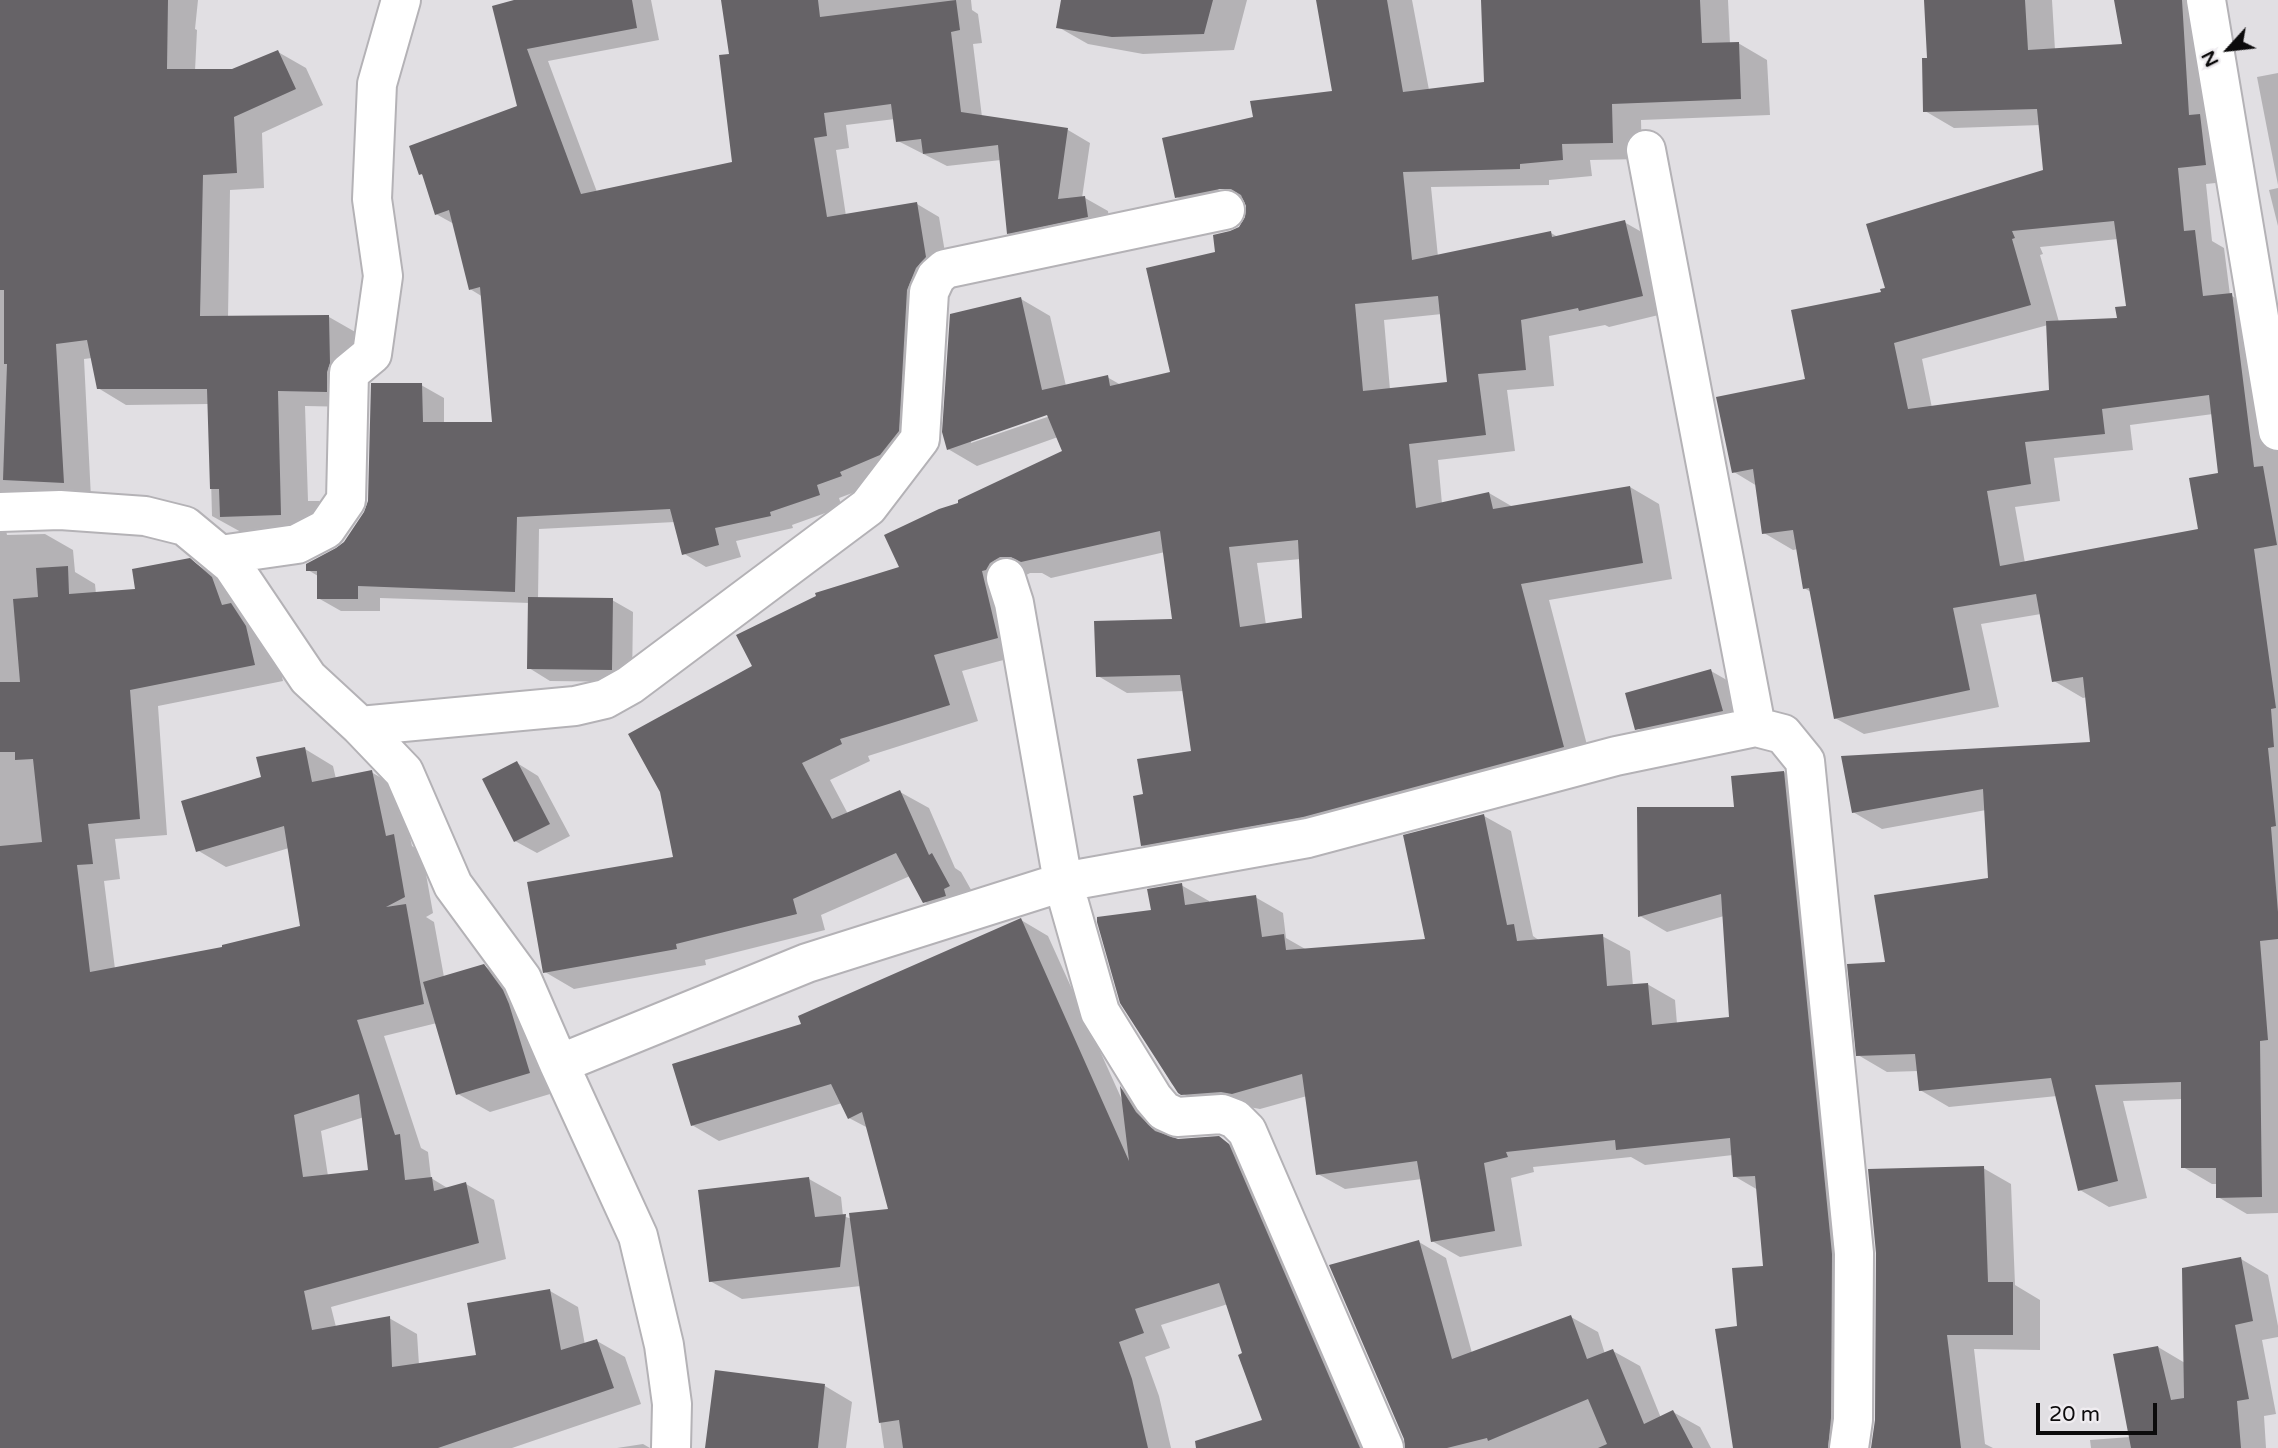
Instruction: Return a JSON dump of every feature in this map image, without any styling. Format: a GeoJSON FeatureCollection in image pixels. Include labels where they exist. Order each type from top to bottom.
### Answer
{"type":"FeatureCollection","features":[{"type":"Feature","properties":{"kind":"street"},"geometry":{"type":"LineString","coordinates":[[220,555],[297,544],[326,529],[346,500],[349,373],[372,354],[383,276],[372,199],[377,85],[401,0]]}},
{"type":"Feature","properties":{"kind":"street"},"geometry":{"type":"LineString","coordinates":[[2206,0],[2278,431]]}},
{"type":"Feature","properties":{"kind":"street"},"geometry":{"type":"LineString","coordinates":[[1646,150],[1756,727]]}},
{"type":"Feature","properties":{"kind":"street"},"geometry":{"type":"LineString","coordinates":[[360,726],[575,706],[605,699],[630,685],[868,507],[913,449],[920,439],[929,292],[936,277],[945,269],[1225,210]]}},
{"type":"Feature","properties":{"kind":"street"},"geometry":{"type":"LineString","coordinates":[[0,512],[60,510],[145,516],[185,526],[232,565],[308,678],[404,772],[453,885],[522,979],[558,1064],[638,1236],[664,1345],[672,1404],[671,1448]]}},
{"type":"Feature","properties":{"kind":"street"},"geometry":{"type":"LineString","coordinates":[[1006,578],[1014,603],[1063,882],[1100,1012],[1153,1098],[1164,1111],[1177,1117],[1222,1114],[1236,1119],[1247,1130],[1384,1448]]}},
{"type":"Feature","properties":{"kind":"street"},"geometry":{"type":"LineString","coordinates":[[558,1064],[807,963],[1063,882],[1308,838],[1616,756],[1756,727],[1783,734],[1805,761],[1854,1253],[1853,1420],[1849,1448]]}},
{"type":"Feature","properties":{"kind":"building"},"geometry":{"type":"Polygon","coordinates":[[[0,0],[168,0],[167,69],[232,69],[278,50],[296,89],[234,117],[237,173],[203,175],[200,316],[329,315],[330,363],[327,392],[278,391],[281,515],[220,517],[219,489],[210,489],[207,389],[97,389],[87,340],[56,344],[64,483],[3,480],[7,364],[4,364],[4,290],[0,290],[0,0]]]}},
{"type":"Feature","properties":{"kind":"building"},"geometry":{"type":"Polygon","coordinates":[[[514,0],[632,0],[637,28],[527,49],[581,194],[732,162],[719,55],[729,54],[721,0],[818,0],[820,17],[956,0],[960,30],[951,32],[961,112],[1068,128],[1058,199],[1085,196],[1088,217],[1007,234],[998,145],[923,154],[921,139],[896,142],[891,104],[824,113],[827,136],[814,138],[827,217],[917,202],[926,257],[916,268],[907,290],[899,431],[880,455],[840,472],[842,476],[817,485],[820,495],[770,512],[771,516],[715,528],[719,545],[682,555],[670,509],[517,517],[515,592],[358,586],[358,599],[317,599],[317,571],[306,571],[306,564],[344,542],[364,512],[368,501],[371,383],[422,383],[423,422],[492,422],[480,287],[469,290],[449,210],[435,215],[422,174],[419,175],[409,146],[517,106],[492,6],[514,0]]]}},
{"type":"Feature","properties":{"kind":"building"},"geometry":{"type":"Polygon","coordinates":[[[1061,0],[1213,0],[1204,34],[1112,37],[1056,28],[1061,0]]]}},
{"type":"Feature","properties":{"kind":"building"},"geometry":{"type":"Polygon","coordinates":[[[1316,0],[1387,0],[1403,92],[1484,82],[1481,0],[1700,0],[1702,43],[1739,42],[1741,99],[1612,104],[1613,143],[1562,144],[1563,160],[1520,164],[1520,169],[1403,172],[1412,260],[1551,231],[1552,237],[1625,220],[1643,296],[1579,311],[1578,308],[1521,320],[1526,370],[1478,374],[1486,435],[1409,444],[1416,508],[1489,492],[1493,509],[1630,486],[1643,563],[1521,584],[1564,747],[1303,817],[1141,846],[1133,796],[1143,794],[1137,759],[1191,751],[1180,675],[1096,677],[1094,621],[1172,619],[1160,531],[1021,562],[1011,557],[1000,557],[982,571],[998,638],[934,655],[950,705],[840,739],[842,744],[802,763],[832,819],[900,790],[929,855],[932,853],[950,886],[944,889],[946,896],[923,903],[896,853],[793,899],[797,914],[676,944],[677,949],[543,973],[527,882],[673,857],[660,792],[628,734],[752,666],[736,635],[816,596],[815,593],[899,567],[884,535],[958,503],[958,500],[1062,451],[1047,415],[947,450],[942,432],[950,314],[1021,297],[1042,390],[1108,375],[1110,386],[1170,372],[1146,268],[1215,252],[1213,235],[1239,227],[1245,217],[1246,206],[1241,195],[1231,189],[1175,198],[1162,138],[1253,117],[1250,101],[1332,91],[1316,0]],[[1438,296],[1355,304],[1363,391],[1447,382],[1438,296]],[[1298,540],[1229,547],[1240,627],[1302,618],[1298,540]]]}},
{"type":"Feature","properties":{"kind":"building"},"geometry":{"type":"Polygon","coordinates":[[[1924,0],[2025,0],[2028,50],[2122,44],[2114,0],[2182,0],[2189,115],[2200,114],[2206,165],[2178,168],[2184,231],[2195,230],[2203,296],[2232,293],[2254,467],[2263,466],[2277,545],[2254,549],[2276,708],[2271,709],[2274,747],[2268,748],[2276,826],[2271,827],[2278,939],[2260,941],[2268,1040],[2260,1041],[2262,1197],[2216,1198],[2216,1168],[2181,1168],[2181,1082],[2095,1085],[2118,1181],[2078,1191],[2051,1078],[1919,1091],[1915,1054],[1856,1056],[1847,964],[1885,962],[1874,895],[1988,878],[1983,789],[1852,813],[1841,756],[2090,742],[2083,677],[2052,682],[2036,594],[1953,608],[1970,690],[1834,719],[1809,588],[1803,589],[1793,530],[1762,534],[1753,469],[1732,473],[1716,397],[1805,379],[1791,310],[1881,292],[1880,289],[1885,288],[1866,224],[2043,170],[2037,109],[1923,112],[1922,58],[1927,58],[1924,0]],[[2114,221],[2012,231],[2031,305],[1894,343],[1908,409],[2049,390],[2046,321],[2117,318],[2115,307],[2126,306],[2114,221]],[[2209,395],[2102,409],[2105,434],[2025,442],[2031,484],[1987,491],[2000,566],[2198,529],[2189,478],[2218,473],[2209,395]]]}},
{"type":"Feature","properties":{"kind":"building"},"geometry":{"type":"Polygon","coordinates":[[[190,558],[212,577],[222,605],[231,603],[246,626],[255,665],[130,690],[140,819],[88,824],[93,864],[77,865],[90,972],[222,947],[300,926],[284,826],[196,852],[181,801],[261,777],[256,757],[305,747],[312,782],[372,770],[386,836],[394,834],[405,897],[386,907],[406,904],[424,1004],[357,1020],[395,1135],[400,1134],[405,1180],[432,1177],[434,1191],[466,1182],[479,1243],[304,1291],[312,1330],[390,1316],[392,1367],[476,1355],[467,1303],[550,1289],[561,1350],[597,1339],[614,1388],[438,1448],[0,1448],[0,846],[42,842],[33,759],[15,760],[15,752],[0,752],[0,682],[20,682],[13,599],[38,597],[36,568],[68,566],[69,594],[135,589],[132,569],[190,558]],[[359,1094],[294,1115],[303,1177],[368,1170],[359,1094]]]}},
{"type":"Feature","properties":{"kind":"building"},"geometry":{"type":"Polygon","coordinates":[[[528,597],[613,598],[612,670],[527,669],[528,597]]]}},
{"type":"Feature","properties":{"kind":"building"},"geometry":{"type":"Polygon","coordinates":[[[1711,669],[1723,711],[1635,730],[1625,693],[1711,669]]]}},
{"type":"Feature","properties":{"kind":"building"},"geometry":{"type":"Polygon","coordinates":[[[517,761],[550,824],[514,842],[482,779],[517,761]]]}},
{"type":"Feature","properties":{"kind":"building"},"geometry":{"type":"Polygon","coordinates":[[[1784,771],[1832,1254],[1831,1418],[1828,1448],[1733,1448],[1715,1329],[1737,1326],[1732,1268],[1763,1266],[1755,1176],[1733,1177],[1730,1138],[1616,1150],[1615,1140],[1506,1152],[1508,1157],[1484,1163],[1495,1231],[1431,1242],[1417,1161],[1316,1175],[1302,1074],[1232,1094],[1178,1093],[1120,1003],[1097,922],[1097,917],[1151,910],[1147,889],[1182,883],[1185,905],[1256,895],[1262,937],[1284,934],[1286,950],[1425,939],[1403,835],[1484,814],[1507,925],[1514,924],[1517,941],[1603,934],[1607,986],[1648,983],[1652,1025],[1729,1017],[1721,894],[1638,917],[1637,807],[1734,807],[1731,776],[1784,771]]]}},
{"type":"Feature","properties":{"kind":"building"},"geometry":{"type":"Polygon","coordinates":[[[1021,918],[1129,1161],[1120,1086],[1136,1112],[1155,1131],[1178,1139],[1219,1136],[1229,1144],[1360,1448],[1196,1448],[1195,1441],[1262,1420],[1238,1355],[1242,1353],[1219,1283],[1135,1309],[1144,1333],[1119,1342],[1132,1379],[1148,1448],[903,1448],[899,1420],[879,1423],[849,1213],[888,1209],[862,1112],[848,1119],[831,1084],[691,1126],[672,1064],[801,1024],[798,1016],[1021,918]]]}},
{"type":"Feature","properties":{"kind":"building"},"geometry":{"type":"Polygon","coordinates":[[[484,964],[503,990],[509,1004],[530,1073],[456,1095],[423,982],[484,964]]]}},
{"type":"Feature","properties":{"kind":"building"},"geometry":{"type":"Polygon","coordinates":[[[1984,1166],[1988,1282],[2013,1282],[2013,1335],[1947,1335],[1961,1448],[1871,1448],[1875,1420],[1876,1253],[1868,1169],[1984,1166]]]}},
{"type":"Feature","properties":{"kind":"building"},"geometry":{"type":"Polygon","coordinates":[[[809,1177],[815,1217],[846,1214],[840,1267],[709,1282],[698,1190],[809,1177]]]}},
{"type":"Feature","properties":{"kind":"building"},"geometry":{"type":"Polygon","coordinates":[[[1419,1240],[1452,1359],[1571,1315],[1587,1359],[1613,1349],[1644,1424],[1673,1410],[1693,1448],[1598,1448],[1607,1444],[1588,1399],[1488,1441],[1487,1438],[1447,1448],[1405,1448],[1404,1439],[1329,1265],[1419,1240]]]}},
{"type":"Feature","properties":{"kind":"building"},"geometry":{"type":"Polygon","coordinates":[[[2241,1257],[2253,1321],[2235,1325],[2249,1399],[2237,1401],[2241,1448],[2131,1448],[2113,1354],[2158,1346],[2171,1400],[2184,1398],[2182,1268],[2241,1257]]]}},
{"type":"Feature","properties":{"kind":"building"},"geometry":{"type":"Polygon","coordinates":[[[715,1370],[825,1384],[818,1448],[705,1448],[715,1370]]]}}]}
